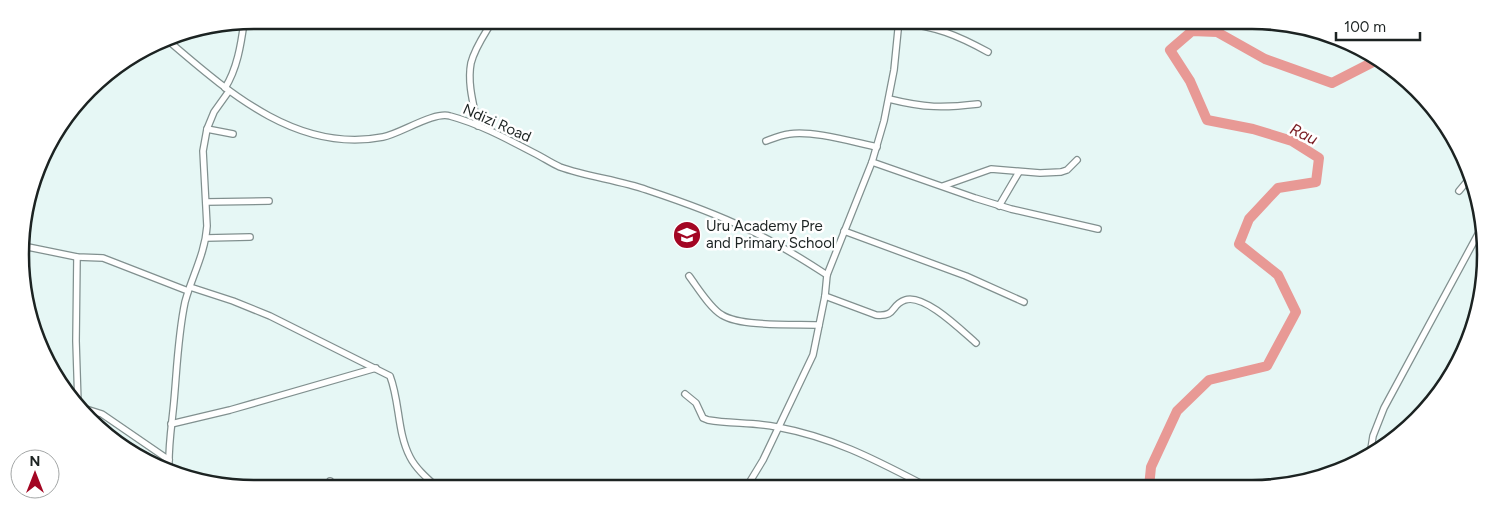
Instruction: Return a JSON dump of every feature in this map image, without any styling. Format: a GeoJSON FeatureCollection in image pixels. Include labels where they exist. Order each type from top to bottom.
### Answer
{"type":"FeatureCollection","features":[{"type":"Feature","properties":{"kind":"street"},"geometry":{"type":"LineString","coordinates":[[168,463],[180,330],[189,289],[197,271],[206,238],[203,151],[207,129],[232,78],[243,29]]}},
{"type":"Feature","properties":{"kind":"street"},"geometry":{"type":"LineString","coordinates":[[478,126],[470,83],[471,62],[488,29]]}},
{"type":"Feature","properties":{"kind":"street"},"geometry":{"type":"LineString","coordinates":[[751,480],[763,460],[813,355],[825,296],[827,274],[877,147],[889,99],[899,29]]}},
{"type":"Feature","properties":{"kind":"street"},"geometry":{"type":"LineString","coordinates":[[939,29],[988,52]]}},
{"type":"Feature","properties":{"kind":"street","name":"Ndizi Road"},"geometry":{"type":"LineString","coordinates":[[173,44],[227,90],[260,112],[288,126],[336,139],[362,141],[386,137],[438,116],[448,115],[478,126],[538,155],[552,164],[568,170],[645,189],[744,228],[827,274]]}},
{"type":"Feature","properties":{"kind":"street"},"geometry":{"type":"LineString","coordinates":[[889,99],[926,107],[946,108],[978,104]]}},
{"type":"Feature","properties":{"kind":"street"},"geometry":{"type":"LineString","coordinates":[[207,129],[233,134]]}},
{"type":"Feature","properties":{"kind":"street"},"geometry":{"type":"LineString","coordinates":[[766,141],[782,135],[798,133],[877,147]]}},
{"type":"Feature","properties":{"kind":"street"},"geometry":{"type":"LineString","coordinates":[[943,186],[992,169],[1019,172],[1061,172],[1067,170],[1077,160]]}},
{"type":"Feature","properties":{"kind":"street"},"geometry":{"type":"LineString","coordinates":[[872,162],[999,206],[1098,229]]}},
{"type":"Feature","properties":{"kind":"street"},"geometry":{"type":"LineString","coordinates":[[999,206],[1019,172]]}},
{"type":"Feature","properties":{"kind":"street"},"geometry":{"type":"LineString","coordinates":[[1459,191],[1465,183]]}},
{"type":"Feature","properties":{"kind":"street"},"geometry":{"type":"LineString","coordinates":[[206,202],[269,201]]}},
{"type":"Feature","properties":{"kind":"street"},"geometry":{"type":"LineString","coordinates":[[844,231],[966,276],[1024,302]]}},
{"type":"Feature","properties":{"kind":"street"},"geometry":{"type":"LineString","coordinates":[[206,238],[250,237]]}},
{"type":"Feature","properties":{"kind":"street"},"geometry":{"type":"LineString","coordinates":[[1372,445],[1373,436],[1384,408],[1477,237]]}},
{"type":"Feature","properties":{"kind":"street"},"geometry":{"type":"LineString","coordinates":[[29,247],[78,257],[104,258],[189,289],[233,301],[270,316],[390,376],[403,438],[410,456],[430,480]]}},
{"type":"Feature","properties":{"kind":"street"},"geometry":{"type":"LineString","coordinates":[[78,257],[76,341],[78,395]]}},
{"type":"Feature","properties":{"kind":"street"},"geometry":{"type":"LineString","coordinates":[[689,276],[721,315],[754,323],[819,325]]}},
{"type":"Feature","properties":{"kind":"street"},"geometry":{"type":"LineString","coordinates":[[825,296],[876,315],[884,316],[892,312],[902,301],[913,298],[950,321],[976,343]]}},
{"type":"Feature","properties":{"kind":"street"},"geometry":{"type":"LineString","coordinates":[[171,424],[230,410],[376,368]]}},
{"type":"Feature","properties":{"kind":"street"},"geometry":{"type":"LineString","coordinates":[[685,394],[696,403],[704,418],[708,420],[778,427],[823,438],[852,448],[914,480]]}},
{"type":"Feature","properties":{"kind":"street"},"geometry":{"type":"LineString","coordinates":[[92,411],[102,414],[168,460]]}},
{"type":"Feature","properties":{"kind":"waterway","name":"Rau"},"geometry":{"type":"LineString","coordinates":[[1150,480],[1151,467],[1177,411],[1209,380],[1267,366],[1296,312],[1278,275],[1239,244],[1249,219],[1278,188],[1316,182],[1319,158],[1292,141],[1253,129],[1207,120],[1190,81],[1170,50],[1192,31],[1217,32],[1265,59],[1332,83],[1371,63]]}},
{"type":"Feature","properties":{"kind":"place","name":"Uru Academy Pre and Primary School"},"geometry":{"type":"Point","coordinates":[687,235]}}]}
